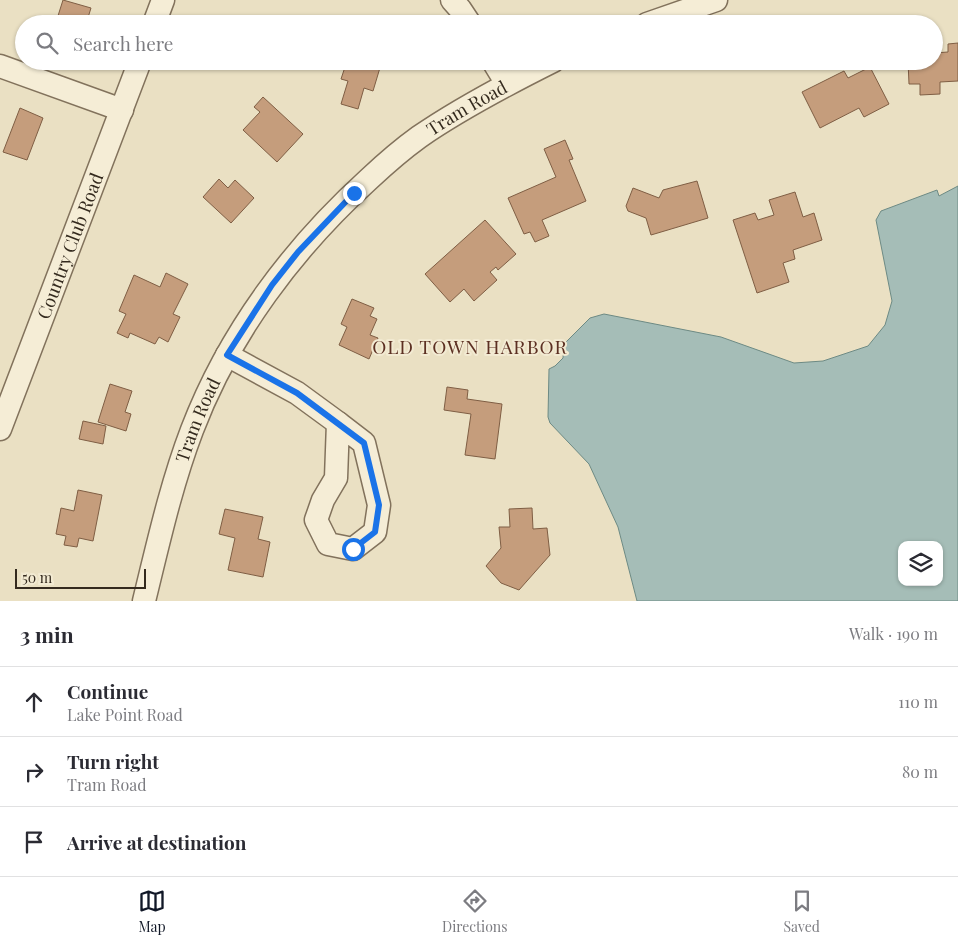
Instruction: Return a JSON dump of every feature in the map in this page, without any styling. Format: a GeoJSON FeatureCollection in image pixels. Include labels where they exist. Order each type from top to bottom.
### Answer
{"type":"FeatureCollection","features":[{"type":"Feature","properties":{"kind":"street"},"geometry":{"type":"LineString","coordinates":[[157,15],[163,0]]}},
{"type":"Feature","properties":{"kind":"street"},"geometry":{"type":"LineString","coordinates":[[452,0],[464,15]]}},
{"type":"Feature","properties":{"kind":"street"},"geometry":{"type":"LineString","coordinates":[[673,15],[716,0]]}},
{"type":"Feature","properties":{"kind":"street"},"geometry":{"type":"LineString","coordinates":[[0,66],[122,110]]}},
{"type":"Feature","properties":{"kind":"street","name":"Country Club Road"},"geometry":{"type":"LineString","coordinates":[[0,429],[137,70]]}},
{"type":"Feature","properties":{"kind":"street"},"geometry":{"type":"LineString","coordinates":[[498,70],[507,84]]}},
{"type":"Feature","properties":{"kind":"street","name":"Tram Road"},"geometry":{"type":"LineString","coordinates":[[144,601],[178,469],[205,399],[227,355],[272,285],[298,252],[354,193],[417,139],[452,115],[536,70]]}},
{"type":"Feature","properties":{"kind":"street"},"geometry":{"type":"LineString","coordinates":[[227,355],[297,393],[338,423],[364,443],[379,505],[375,532],[353,549],[328,544],[316,520],[323,500],[336,478],[338,423]]}},
{"type":"Feature","properties":{"kind":"water"},"geometry":{"type":"Polygon","coordinates":[[[958,186],[958,601],[637,601],[618,527],[589,464],[550,423],[548,417],[549,369],[563,358],[564,344],[590,318],[604,314],[721,337],[794,363],[823,361],[868,346],[885,325],[892,301],[876,220],[881,211],[937,190],[939,196],[958,186]]]}},
{"type":"Feature","properties":{"kind":"building"},"geometry":{"type":"Polygon","coordinates":[[[63,0],[91,8],[89,15],[58,15],[63,0]]]}},
{"type":"Feature","properties":{"kind":"building"},"geometry":{"type":"Polygon","coordinates":[[[958,43],[958,81],[940,82],[940,94],[920,95],[920,84],[909,84],[908,70],[943,70],[943,52],[948,52],[948,44],[958,43]]]}},
{"type":"Feature","properties":{"kind":"building"},"geometry":{"type":"Polygon","coordinates":[[[344,70],[379,70],[373,91],[364,88],[358,109],[341,104],[348,81],[341,79],[344,70]]]}},
{"type":"Feature","properties":{"kind":"building"},"geometry":{"type":"Polygon","coordinates":[[[864,70],[872,70],[889,104],[864,117],[859,108],[820,128],[802,92],[844,71],[848,78],[864,70]]]}},
{"type":"Feature","properties":{"kind":"building"},"geometry":{"type":"Polygon","coordinates":[[[263,97],[303,134],[277,162],[243,130],[260,112],[254,107],[263,97]]]}},
{"type":"Feature","properties":{"kind":"building"},"geometry":{"type":"Polygon","coordinates":[[[20,108],[43,118],[27,160],[3,152],[20,108]]]}},
{"type":"Feature","properties":{"kind":"building"},"geometry":{"type":"Polygon","coordinates":[[[565,140],[573,159],[569,160],[586,201],[542,220],[549,236],[535,242],[530,232],[524,234],[508,198],[556,177],[544,149],[565,140]]]}},
{"type":"Feature","properties":{"kind":"building"},"geometry":{"type":"Polygon","coordinates":[[[219,179],[228,188],[235,180],[254,198],[231,223],[203,197],[219,179]]]}},
{"type":"Feature","properties":{"kind":"building"},"geometry":{"type":"Polygon","coordinates":[[[697,181],[708,218],[651,235],[646,218],[628,211],[626,206],[633,188],[659,198],[663,190],[697,181]]]}},
{"type":"Feature","properties":{"kind":"building"},"geometry":{"type":"Polygon","coordinates":[[[795,192],[803,217],[814,213],[822,240],[793,250],[795,259],[783,263],[789,282],[757,293],[733,220],[755,213],[758,220],[774,215],[769,200],[795,192]]]}},
{"type":"Feature","properties":{"kind":"building"},"geometry":{"type":"Polygon","coordinates":[[[485,220],[516,254],[498,270],[496,267],[490,272],[497,280],[474,301],[464,289],[450,302],[425,274],[485,220]]]}},
{"type":"Feature","properties":{"kind":"building"},"geometry":{"type":"Polygon","coordinates":[[[166,273],[188,284],[173,314],[180,317],[168,342],[159,337],[155,344],[130,333],[128,338],[117,333],[126,314],[119,311],[134,275],[160,287],[166,273]]]}},
{"type":"Feature","properties":{"kind":"building"},"geometry":{"type":"Polygon","coordinates":[[[352,299],[374,308],[370,316],[377,319],[370,335],[378,338],[369,359],[339,345],[347,327],[341,324],[352,299]]]}},
{"type":"Feature","properties":{"kind":"building"},"geometry":{"type":"Polygon","coordinates":[[[110,384],[132,391],[125,412],[131,414],[126,431],[98,422],[110,384]]]}},
{"type":"Feature","properties":{"kind":"building"},"geometry":{"type":"Polygon","coordinates":[[[447,387],[468,390],[467,399],[502,404],[495,459],[465,455],[471,414],[444,410],[447,387]]]}},
{"type":"Feature","properties":{"kind":"building"},"geometry":{"type":"Polygon","coordinates":[[[83,421],[106,426],[103,444],[79,439],[83,421]]]}},
{"type":"Feature","properties":{"kind":"building"},"geometry":{"type":"Polygon","coordinates":[[[78,490],[102,495],[93,541],[79,538],[77,547],[64,545],[66,536],[56,534],[61,508],[74,511],[78,490]]]}},
{"type":"Feature","properties":{"kind":"building"},"geometry":{"type":"Polygon","coordinates":[[[532,508],[533,529],[547,528],[550,555],[519,590],[501,583],[486,566],[501,548],[499,527],[510,527],[509,509],[532,508]]]}},
{"type":"Feature","properties":{"kind":"building"},"geometry":{"type":"Polygon","coordinates":[[[225,509],[263,517],[258,539],[270,542],[263,577],[228,570],[235,538],[219,534],[225,509]]]}},
{"type":"Feature","properties":{"kind":"district","name":"OLD TOWN HARBOR"},"geometry":{"type":"Point","coordinates":[470,346]}},
{"type":"Feature","properties":{"kind":"route"},"geometry":{"type":"LineString","coordinates":[[353,549],[375,532],[379,505],[364,443],[297,393],[227,355],[272,285],[298,252],[354,193]]}}]}
